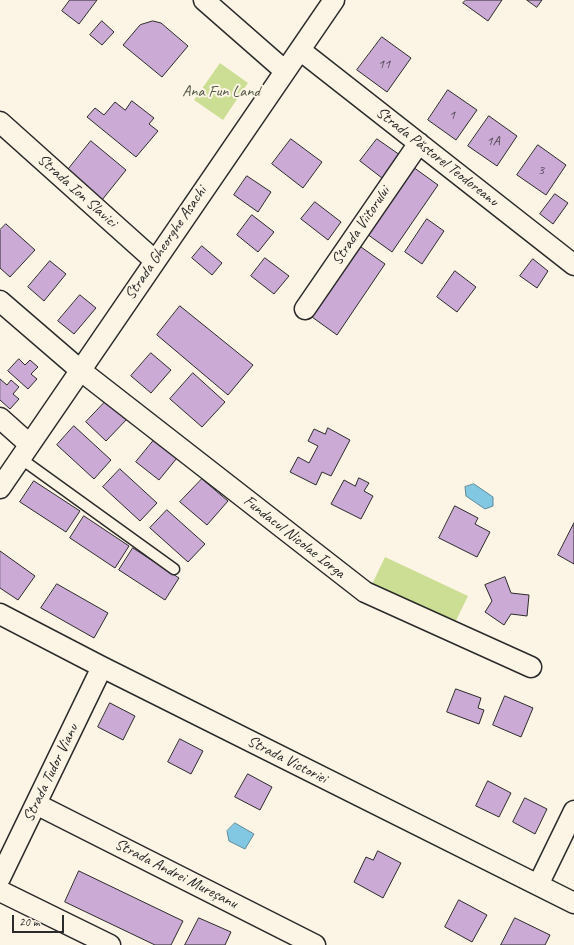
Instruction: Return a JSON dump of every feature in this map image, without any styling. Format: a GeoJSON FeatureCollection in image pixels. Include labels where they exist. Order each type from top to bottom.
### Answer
{"type":"FeatureCollection","features":[{"type":"Feature","properties":{"kind":"street"},"geometry":{"type":"LineString","coordinates":[[204,0],[285,71]]}},
{"type":"Feature","properties":{"kind":"street","name":"Strada Gheorghe Asachi"},"geometry":{"type":"LineString","coordinates":[[0,488],[154,260],[334,0]]}},
{"type":"Feature","properties":{"kind":"street","name":"Strada Păstorel Teodoreanu"},"geometry":{"type":"LineString","coordinates":[[300,50],[574,265]]}},
{"type":"Feature","properties":{"kind":"street","name":"Strada Ion Slavici"},"geometry":{"type":"LineString","coordinates":[[0,122],[154,260]]}},
{"type":"Feature","properties":{"kind":"street","name":"Strada Viitorului"},"geometry":{"type":"LineString","coordinates":[[305,309],[419,143]]}},
{"type":"Feature","properties":{"kind":"street","name":"Fundacul Nicolae Iorga"},"geometry":{"type":"LineString","coordinates":[[0,301],[80,370],[365,592],[531,667]]}},
{"type":"Feature","properties":{"kind":"street"},"geometry":{"type":"LineString","coordinates":[[0,418],[25,451]]}},
{"type":"Feature","properties":{"kind":"street","name":"Strada Victoriei"},"geometry":{"type":"LineString","coordinates":[[0,614],[102,667],[574,903]]}},
{"type":"Feature","properties":{"kind":"street","name":"Strada Tudor Vianu"},"geometry":{"type":"LineString","coordinates":[[0,878],[102,667]]}},
{"type":"Feature","properties":{"kind":"street","name":"Strada Andrei Mureșanu"},"geometry":{"type":"LineString","coordinates":[[36,804],[315,945]]}},
{"type":"Feature","properties":{"kind":"street"},"geometry":{"type":"LineString","coordinates":[[538,885],[574,811]]}},
{"type":"Feature","properties":{"kind":"street"},"geometry":{"type":"LineString","coordinates":[[0,891],[110,945]]}},
{"type":"Feature","properties":{"kind":"lane"},"geometry":{"type":"LineString","coordinates":[[25,451],[174,569]]}},
{"type":"Feature","properties":{"kind":"green space","name":"Ana Fun Land"},"geometry":{"type":"Polygon","coordinates":[[[220,63],[248,83],[223,120],[194,100],[220,63]]]}},
{"type":"Feature","properties":{"kind":"green space"},"geometry":{"type":"Polygon","coordinates":[[[385,557],[468,596],[449,635],[367,595],[385,557]]]}},
{"type":"Feature","properties":{"kind":"water"},"geometry":{"type":"Polygon","coordinates":[[[474,484],[493,497],[493,506],[485,509],[466,496],[465,487],[474,484]]]}},
{"type":"Feature","properties":{"kind":"water"},"geometry":{"type":"Polygon","coordinates":[[[235,823],[254,834],[245,849],[229,841],[227,831],[235,823]]]}},
{"type":"Feature","properties":{"kind":"building"},"geometry":{"type":"Polygon","coordinates":[[[70,0],[97,0],[79,24],[62,11],[70,0]]]}},
{"type":"Feature","properties":{"kind":"building"},"geometry":{"type":"Polygon","coordinates":[[[466,0],[502,0],[488,21],[463,3],[466,0]]]}},
{"type":"Feature","properties":{"kind":"building"},"geometry":{"type":"Polygon","coordinates":[[[527,0],[542,0],[537,7],[527,0]]]}},
{"type":"Feature","properties":{"kind":"building"},"geometry":{"type":"Polygon","coordinates":[[[102,21],[114,32],[102,45],[90,35],[102,21]]]}},
{"type":"Feature","properties":{"kind":"building"},"geometry":{"type":"Polygon","coordinates":[[[153,21],[161,23],[188,46],[162,77],[123,45],[140,25],[153,21]]]}},
{"type":"Feature","properties":{"kind":"building"},"geometry":{"type":"Polygon","coordinates":[[[382,37],[411,58],[387,92],[357,70],[382,37]]]}},
{"type":"Feature","properties":{"kind":"building"},"geometry":{"type":"Polygon","coordinates":[[[448,90],[477,110],[456,140],[428,120],[448,90]]]}},
{"type":"Feature","properties":{"kind":"building"},"geometry":{"type":"Polygon","coordinates":[[[132,101],[154,118],[149,124],[158,131],[136,157],[87,117],[95,108],[104,115],[115,102],[125,110],[132,101]]]}},
{"type":"Feature","properties":{"kind":"building"},"geometry":{"type":"Polygon","coordinates":[[[489,116],[517,136],[497,166],[468,146],[489,116]]]}},
{"type":"Feature","properties":{"kind":"building"},"geometry":{"type":"Polygon","coordinates":[[[291,139],[322,162],[303,188],[272,164],[291,139]]]}},
{"type":"Feature","properties":{"kind":"building"},"geometry":{"type":"Polygon","coordinates":[[[377,139],[400,155],[382,178],[360,161],[377,139]]]}},
{"type":"Feature","properties":{"kind":"building"},"geometry":{"type":"Polygon","coordinates":[[[91,141],[126,170],[102,200],[67,171],[91,141]]]}},
{"type":"Feature","properties":{"kind":"building"},"geometry":{"type":"Polygon","coordinates":[[[538,145],[566,165],[546,195],[517,175],[538,145]]]}},
{"type":"Feature","properties":{"kind":"building"},"geometry":{"type":"Polygon","coordinates":[[[413,167],[438,185],[392,252],[367,234],[413,167]]]}},
{"type":"Feature","properties":{"kind":"building"},"geometry":{"type":"Polygon","coordinates":[[[247,176],[271,192],[258,212],[234,195],[247,176]]]}},
{"type":"Feature","properties":{"kind":"building"},"geometry":{"type":"Polygon","coordinates":[[[555,194],[568,203],[553,224],[540,214],[555,194]]]}},
{"type":"Feature","properties":{"kind":"building"},"geometry":{"type":"Polygon","coordinates":[[[315,202],[341,222],[328,240],[301,219],[315,202]]]}},
{"type":"Feature","properties":{"kind":"building"},"geometry":{"type":"Polygon","coordinates":[[[252,215],[274,232],[258,252],[237,235],[252,215]]]}},
{"type":"Feature","properties":{"kind":"building"},"geometry":{"type":"Polygon","coordinates":[[[427,219],[444,231],[422,264],[405,252],[427,219]]]}},
{"type":"Feature","properties":{"kind":"building"},"geometry":{"type":"Polygon","coordinates":[[[6,224],[35,250],[10,277],[0,268],[0,230],[6,224]]]}},
{"type":"Feature","properties":{"kind":"building"},"geometry":{"type":"Polygon","coordinates":[[[202,246],[222,263],[212,275],[192,258],[202,246]]]}},
{"type":"Feature","properties":{"kind":"building"},"geometry":{"type":"Polygon","coordinates":[[[361,247],[385,264],[337,335],[312,317],[361,247]]]}},
{"type":"Feature","properties":{"kind":"building"},"geometry":{"type":"Polygon","coordinates":[[[265,258],[289,276],[274,294],[251,276],[265,258]]]}},
{"type":"Feature","properties":{"kind":"building"},"geometry":{"type":"Polygon","coordinates":[[[533,259],[548,271],[537,288],[520,276],[533,259]]]}},
{"type":"Feature","properties":{"kind":"building"},"geometry":{"type":"Polygon","coordinates":[[[50,261],[66,274],[44,301],[28,287],[50,261]]]}},
{"type":"Feature","properties":{"kind":"building"},"geometry":{"type":"Polygon","coordinates":[[[455,271],[476,287],[457,312],[437,297],[455,271]]]}},
{"type":"Feature","properties":{"kind":"building"},"geometry":{"type":"Polygon","coordinates":[[[80,295],[96,308],[74,334],[58,321],[80,295]]]}},
{"type":"Feature","properties":{"kind":"building"},"geometry":{"type":"Polygon","coordinates":[[[180,306],[253,365],[228,395],[157,335],[180,306]]]}},
{"type":"Feature","properties":{"kind":"building"},"geometry":{"type":"Polygon","coordinates":[[[151,353],[171,370],[151,393],[131,376],[151,353]]]}},
{"type":"Feature","properties":{"kind":"building"},"geometry":{"type":"Polygon","coordinates":[[[19,359],[25,365],[30,360],[38,367],[31,374],[37,379],[28,389],[8,371],[19,359]]]}},
{"type":"Feature","properties":{"kind":"building"},"geometry":{"type":"Polygon","coordinates":[[[193,373],[225,402],[202,427],[170,399],[193,373]]]}},
{"type":"Feature","properties":{"kind":"building"},"geometry":{"type":"Polygon","coordinates":[[[0,379],[7,385],[11,380],[19,387],[13,394],[19,399],[10,409],[0,400],[0,379]]]}},
{"type":"Feature","properties":{"kind":"building"},"geometry":{"type":"Polygon","coordinates":[[[106,401],[127,419],[106,441],[86,422],[106,401]]]}},
{"type":"Feature","properties":{"kind":"building"},"geometry":{"type":"Polygon","coordinates":[[[74,426],[111,460],[94,479],[57,445],[74,426]]]}},
{"type":"Feature","properties":{"kind":"building"},"geometry":{"type":"Polygon","coordinates":[[[328,428],[350,440],[331,476],[322,472],[316,485],[290,472],[298,457],[309,463],[318,446],[308,441],[314,429],[325,434],[328,428]]]}},
{"type":"Feature","properties":{"kind":"building"},"geometry":{"type":"Polygon","coordinates":[[[154,440],[177,458],[159,480],[136,462],[154,440]]]}},
{"type":"Feature","properties":{"kind":"building"},"geometry":{"type":"Polygon","coordinates":[[[120,469],[157,503],[140,521],[103,487],[120,469]]]}},
{"type":"Feature","properties":{"kind":"building"},"geometry":{"type":"Polygon","coordinates":[[[359,478],[369,483],[364,491],[373,496],[361,519],[331,504],[344,480],[355,486],[359,478]]]}},
{"type":"Feature","properties":{"kind":"building"},"geometry":{"type":"Polygon","coordinates":[[[202,479],[228,501],[207,525],[180,502],[202,479]]]}},
{"type":"Feature","properties":{"kind":"building"},"geometry":{"type":"Polygon","coordinates":[[[34,481],[80,511],[66,532],[20,502],[34,481]]]}},
{"type":"Feature","properties":{"kind":"building"},"geometry":{"type":"Polygon","coordinates":[[[455,506],[478,518],[475,524],[490,532],[477,557],[439,538],[455,506]]]}},
{"type":"Feature","properties":{"kind":"building"},"geometry":{"type":"Polygon","coordinates":[[[167,510],[205,544],[188,562],[150,528],[167,510]]]}},
{"type":"Feature","properties":{"kind":"building"},"geometry":{"type":"Polygon","coordinates":[[[84,516],[129,546],[115,568],[70,538],[84,516]]]}},
{"type":"Feature","properties":{"kind":"building"},"geometry":{"type":"Polygon","coordinates":[[[574,523],[574,564],[558,555],[574,523]]]}},
{"type":"Feature","properties":{"kind":"building"},"geometry":{"type":"Polygon","coordinates":[[[133,548],[179,578],[165,600],[119,570],[133,548]]]}},
{"type":"Feature","properties":{"kind":"building"},"geometry":{"type":"Polygon","coordinates":[[[0,551],[35,576],[18,600],[0,588],[0,551]]]}},
{"type":"Feature","properties":{"kind":"building"},"geometry":{"type":"Polygon","coordinates":[[[505,577],[511,593],[529,595],[527,616],[511,614],[504,625],[485,612],[492,601],[485,585],[505,577]]]}},
{"type":"Feature","properties":{"kind":"building"},"geometry":{"type":"Polygon","coordinates":[[[57,584],[108,613],[94,638],[41,608],[57,584]]]}},
{"type":"Feature","properties":{"kind":"building"},"geometry":{"type":"Polygon","coordinates":[[[456,689],[481,698],[478,708],[484,710],[479,724],[447,712],[456,689]]]}},
{"type":"Feature","properties":{"kind":"building"},"geometry":{"type":"Polygon","coordinates":[[[505,696],[533,708],[521,737],[493,725],[505,696]]]}},
{"type":"Feature","properties":{"kind":"building"},"geometry":{"type":"Polygon","coordinates":[[[110,703],[135,716],[123,740],[98,727],[110,703]]]}},
{"type":"Feature","properties":{"kind":"building"},"geometry":{"type":"Polygon","coordinates":[[[180,739],[203,751],[191,774],[168,762],[180,739]]]}},
{"type":"Feature","properties":{"kind":"building"},"geometry":{"type":"Polygon","coordinates":[[[248,774],[272,787],[260,810],[235,797],[248,774]]]}},
{"type":"Feature","properties":{"kind":"building"},"geometry":{"type":"Polygon","coordinates":[[[488,781],[511,793],[499,817],[476,806],[488,781]]]}},
{"type":"Feature","properties":{"kind":"building"},"geometry":{"type":"Polygon","coordinates":[[[525,798],[547,809],[535,834],[513,822],[525,798]]]}},
{"type":"Feature","properties":{"kind":"building"},"geometry":{"type":"Polygon","coordinates":[[[378,851],[401,863],[383,898],[354,882],[366,857],[373,860],[378,851]]]}},
{"type":"Feature","properties":{"kind":"building"},"geometry":{"type":"Polygon","coordinates":[[[79,871],[183,921],[171,945],[155,945],[65,902],[79,871]]]}},
{"type":"Feature","properties":{"kind":"building"},"geometry":{"type":"Polygon","coordinates":[[[459,900],[487,915],[472,942],[445,927],[459,900]]]}},
{"type":"Feature","properties":{"kind":"building"},"geometry":{"type":"Polygon","coordinates":[[[199,918],[231,932],[225,945],[185,945],[199,918]]]}},
{"type":"Feature","properties":{"kind":"building"},"geometry":{"type":"Polygon","coordinates":[[[515,918],[550,935],[545,945],[501,945],[515,918]]]}}]}
